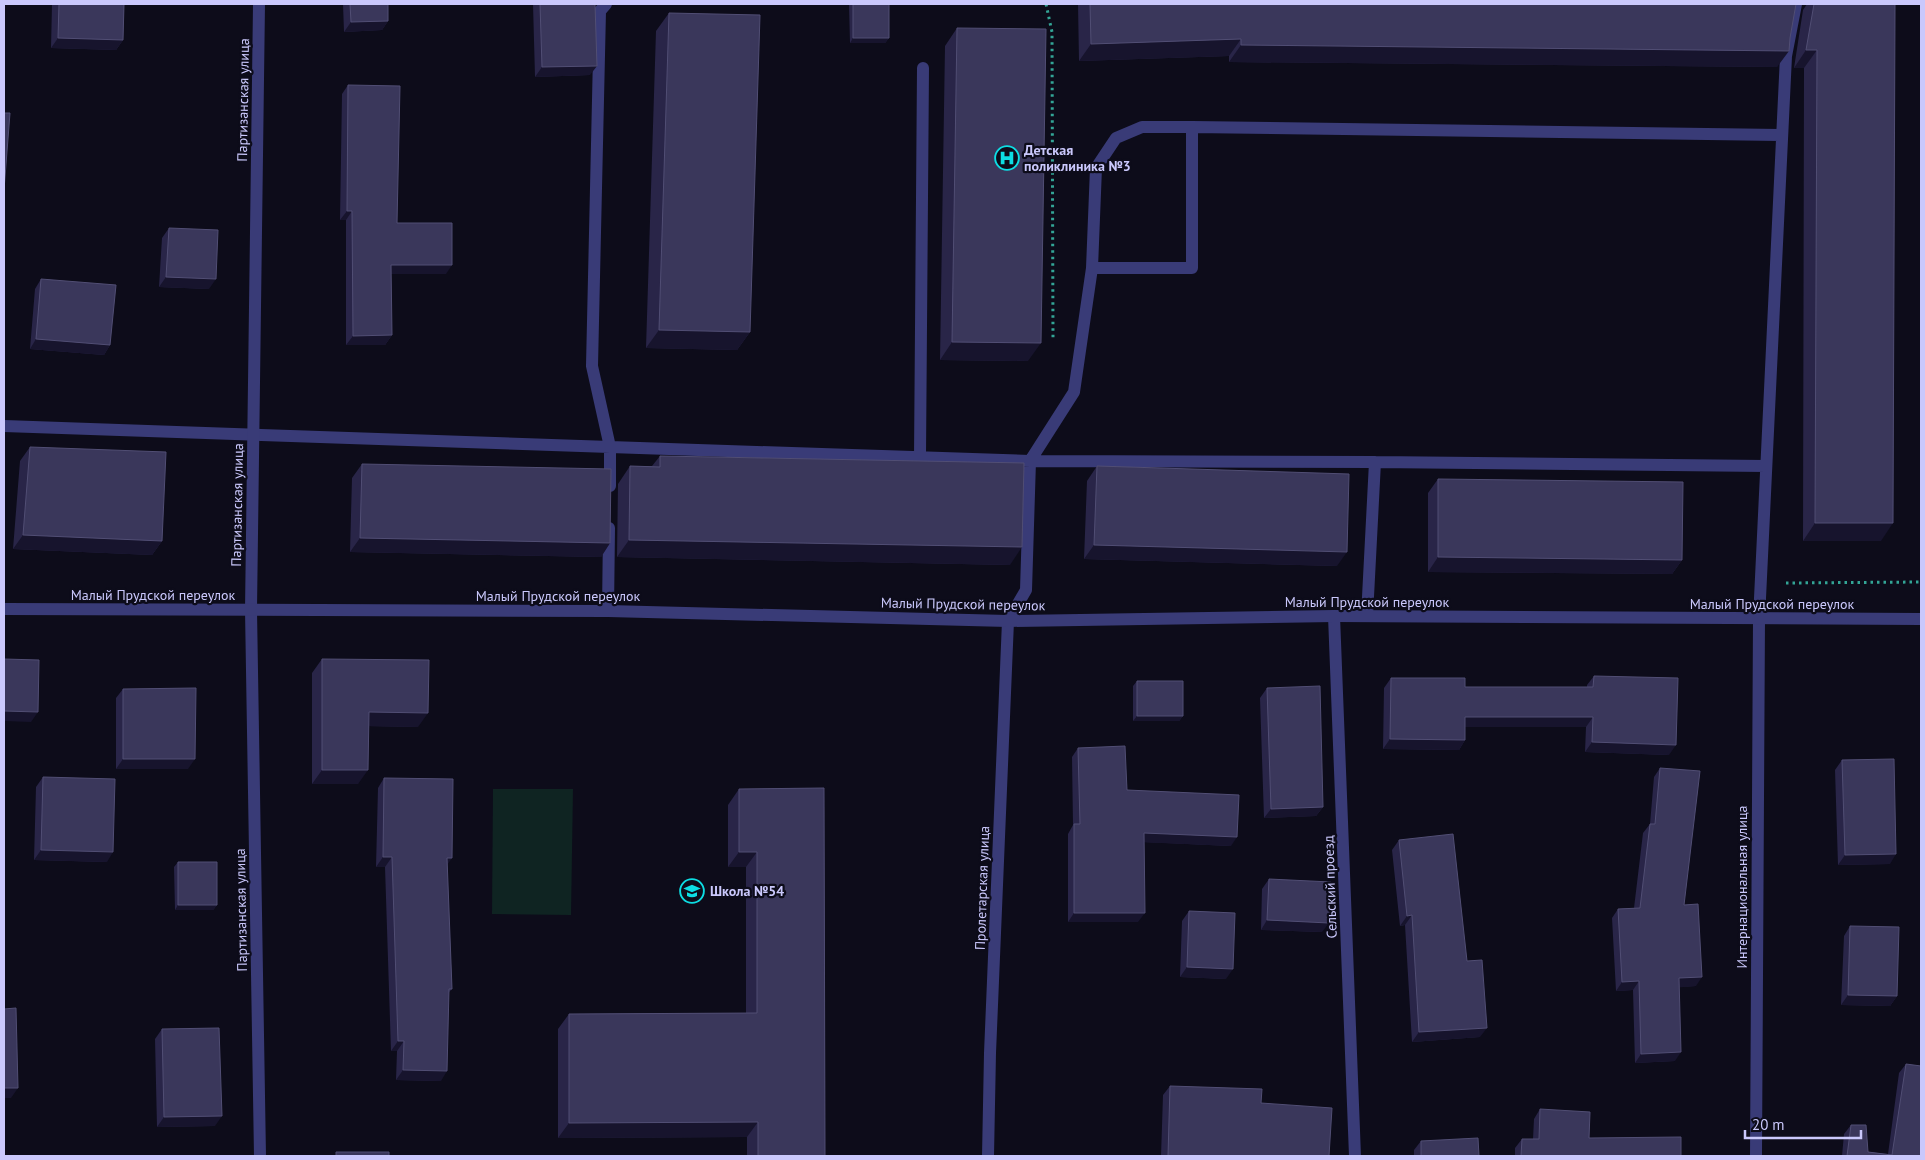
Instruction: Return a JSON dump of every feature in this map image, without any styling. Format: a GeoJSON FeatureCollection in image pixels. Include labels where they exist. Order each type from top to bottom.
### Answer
{"type":"FeatureCollection","features":[{"type":"Feature","properties":{"kind":"street","name":"Партизанская улица"},"geometry":{"type":"LineString","coordinates":[[259,4],[251,610],[260,1156]]}},
{"type":"Feature","properties":{"kind":"street"},"geometry":{"type":"LineString","coordinates":[[606,4],[600,11],[592,366],[610,447],[610,495]]}},
{"type":"Feature","properties":{"kind":"street","name":"Интернациональная улица"},"geometry":{"type":"LineString","coordinates":[[1756,1156],[1759,619],[1786,56],[1796,4]]}},
{"type":"Feature","properties":{"kind":"street"},"geometry":{"type":"LineString","coordinates":[[920,458],[923,68]]}},
{"type":"Feature","properties":{"kind":"street"},"geometry":{"type":"LineString","coordinates":[[1008,621],[1026,590],[1030,462],[1074,392],[1092,268],[1096,168],[1116,138],[1142,127],[1782,135]]}},
{"type":"Feature","properties":{"kind":"street"},"geometry":{"type":"LineString","coordinates":[[1092,268],[1192,268],[1192,127]]}},
{"type":"Feature","properties":{"kind":"street"},"geometry":{"type":"LineString","coordinates":[[4,426],[1030,462],[1375,462],[1766,466]]}},
{"type":"Feature","properties":{"kind":"street"},"geometry":{"type":"LineString","coordinates":[[1367,616],[1375,462]]}},
{"type":"Feature","properties":{"kind":"street"},"geometry":{"type":"LineString","coordinates":[[608,611],[610,514]]}},
{"type":"Feature","properties":{"kind":"street","name":"Малый Прудской переулок"},"geometry":{"type":"LineString","coordinates":[[4,609],[608,611],[1008,621],[1334,616],[1921,619]]}},
{"type":"Feature","properties":{"kind":"street","name":"Сельский проезд"},"geometry":{"type":"LineString","coordinates":[[1334,616],[1355,1156]]}},
{"type":"Feature","properties":{"kind":"street","name":"Пролетарская улица"},"geometry":{"type":"LineString","coordinates":[[988,1156],[990,1053],[1008,621]]}},
{"type":"Feature","properties":{"kind":"path"},"geometry":{"type":"LineString","coordinates":[[1046,4],[1052,32],[1053,342]]}},
{"type":"Feature","properties":{"kind":"path"},"geometry":{"type":"LineString","coordinates":[[1761,583],[1921,582]]}},
{"type":"Feature","properties":{"kind":"green space"},"geometry":{"type":"Polygon","coordinates":[[[493,789],[573,789],[571,915],[492,914],[493,789]]]}},
{"type":"Feature","properties":{"kind":"building"},"geometry":{"type":"Polygon","coordinates":[[[59,4],[124,4],[123,40],[58,38],[59,4]]]}},
{"type":"Feature","properties":{"kind":"building"},"geometry":{"type":"Polygon","coordinates":[[[350,4],[388,4],[388,21],[351,22],[350,4]]]}},
{"type":"Feature","properties":{"kind":"building"},"geometry":{"type":"Polygon","coordinates":[[[540,4],[595,4],[597,66],[542,67],[540,4]]]}},
{"type":"Feature","properties":{"kind":"building"},"geometry":{"type":"Polygon","coordinates":[[[853,4],[889,4],[889,38],[853,38],[853,4]]]}},
{"type":"Feature","properties":{"kind":"building"},"geometry":{"type":"Polygon","coordinates":[[[1090,4],[1796,4],[1789,51],[1241,45],[1241,39],[1091,44],[1090,4]]]}},
{"type":"Feature","properties":{"kind":"building"},"geometry":{"type":"Polygon","coordinates":[[[1814,4],[1895,4],[1893,523],[1815,523],[1817,50],[1806,50],[1814,4]]]}},
{"type":"Feature","properties":{"kind":"building"},"geometry":{"type":"Polygon","coordinates":[[[669,13],[760,15],[750,332],[659,330],[669,13]]]}},
{"type":"Feature","properties":{"kind":"building"},"geometry":{"type":"Polygon","coordinates":[[[957,28],[1046,29],[1041,343],[952,342],[957,28]]]}},
{"type":"Feature","properties":{"kind":"building"},"geometry":{"type":"Polygon","coordinates":[[[348,85],[400,86],[397,223],[452,223],[452,265],[391,265],[392,335],[353,336],[352,211],[347,211],[348,85]]]}},
{"type":"Feature","properties":{"kind":"building"},"geometry":{"type":"Polygon","coordinates":[[[4,113],[10,113],[4,190],[4,113]]]}},
{"type":"Feature","properties":{"kind":"building"},"geometry":{"type":"Polygon","coordinates":[[[169,228],[218,230],[216,279],[166,277],[169,228]]]}},
{"type":"Feature","properties":{"kind":"building"},"geometry":{"type":"Polygon","coordinates":[[[41,279],[116,285],[110,345],[36,339],[41,279]]]}},
{"type":"Feature","properties":{"kind":"building"},"geometry":{"type":"Polygon","coordinates":[[[30,447],[166,452],[162,541],[23,535],[30,447]]]}},
{"type":"Feature","properties":{"kind":"building"},"geometry":{"type":"Polygon","coordinates":[[[660,456],[1024,463],[1022,547],[629,540],[630,466],[660,467],[660,456]]]}},
{"type":"Feature","properties":{"kind":"building"},"geometry":{"type":"Polygon","coordinates":[[[362,464],[611,469],[610,543],[360,538],[362,464]]]}},
{"type":"Feature","properties":{"kind":"building"},"geometry":{"type":"Polygon","coordinates":[[[1097,466],[1349,474],[1347,552],[1094,545],[1097,466]]]}},
{"type":"Feature","properties":{"kind":"building"},"geometry":{"type":"Polygon","coordinates":[[[1438,479],[1683,482],[1682,560],[1438,557],[1438,479]]]}},
{"type":"Feature","properties":{"kind":"building"},"geometry":{"type":"Polygon","coordinates":[[[4,659],[39,660],[38,712],[4,711],[4,659]]]}},
{"type":"Feature","properties":{"kind":"building"},"geometry":{"type":"Polygon","coordinates":[[[322,659],[429,660],[428,713],[369,712],[368,770],[322,770],[322,659]]]}},
{"type":"Feature","properties":{"kind":"building"},"geometry":{"type":"Polygon","coordinates":[[[1594,676],[1678,678],[1676,745],[1592,742],[1593,717],[1465,717],[1465,740],[1390,739],[1391,678],[1465,678],[1465,687],[1593,687],[1594,676]]]}},
{"type":"Feature","properties":{"kind":"building"},"geometry":{"type":"Polygon","coordinates":[[[1137,681],[1183,681],[1183,716],[1137,716],[1137,681]]]}},
{"type":"Feature","properties":{"kind":"building"},"geometry":{"type":"Polygon","coordinates":[[[1320,686],[1323,807],[1271,809],[1267,688],[1320,686]]]}},
{"type":"Feature","properties":{"kind":"building"},"geometry":{"type":"Polygon","coordinates":[[[196,688],[195,759],[123,759],[123,689],[196,688]]]}},
{"type":"Feature","properties":{"kind":"building"},"geometry":{"type":"Polygon","coordinates":[[[1125,746],[1127,790],[1239,795],[1237,837],[1144,833],[1145,913],[1074,913],[1074,824],[1080,824],[1078,748],[1125,746]]]}},
{"type":"Feature","properties":{"kind":"building"},"geometry":{"type":"Polygon","coordinates":[[[1894,759],[1896,854],[1845,855],[1842,760],[1894,759]]]}},
{"type":"Feature","properties":{"kind":"building"},"geometry":{"type":"Polygon","coordinates":[[[1660,768],[1700,771],[1684,905],[1698,904],[1702,977],[1679,978],[1681,1052],[1641,1054],[1639,981],[1622,982],[1618,909],[1640,908],[1650,824],[1655,824],[1660,768]]]}},
{"type":"Feature","properties":{"kind":"building"},"geometry":{"type":"Polygon","coordinates":[[[43,777],[115,779],[113,852],[41,850],[43,777]]]}},
{"type":"Feature","properties":{"kind":"building"},"geometry":{"type":"Polygon","coordinates":[[[384,778],[453,779],[452,858],[447,858],[452,989],[449,989],[447,1071],[403,1070],[404,1041],[398,1041],[392,857],[383,857],[384,778]]]}},
{"type":"Feature","properties":{"kind":"building"},"geometry":{"type":"Polygon","coordinates":[[[824,788],[825,1156],[758,1156],[758,1122],[569,1123],[569,1014],[757,1013],[757,852],[739,852],[739,789],[824,788]]]}},
{"type":"Feature","properties":{"kind":"building"},"geometry":{"type":"Polygon","coordinates":[[[1453,834],[1467,961],[1482,960],[1487,1028],[1419,1032],[1412,915],[1407,916],[1399,840],[1453,834]]]}},
{"type":"Feature","properties":{"kind":"building"},"geometry":{"type":"Polygon","coordinates":[[[178,862],[217,862],[217,905],[178,905],[178,862]]]}},
{"type":"Feature","properties":{"kind":"building"},"geometry":{"type":"Polygon","coordinates":[[[1269,879],[1331,882],[1329,923],[1267,920],[1269,879]]]}},
{"type":"Feature","properties":{"kind":"building"},"geometry":{"type":"Polygon","coordinates":[[[1189,911],[1235,913],[1233,969],[1187,967],[1189,911]]]}},
{"type":"Feature","properties":{"kind":"building"},"geometry":{"type":"Polygon","coordinates":[[[1850,926],[1899,927],[1897,996],[1848,995],[1850,926]]]}},
{"type":"Feature","properties":{"kind":"building"},"geometry":{"type":"Polygon","coordinates":[[[16,1008],[18,1088],[4,1088],[4,1009],[16,1008]]]}},
{"type":"Feature","properties":{"kind":"building"},"geometry":{"type":"Polygon","coordinates":[[[219,1028],[222,1116],[164,1117],[162,1029],[219,1028]]]}},
{"type":"Feature","properties":{"kind":"building"},"geometry":{"type":"Polygon","coordinates":[[[1906,1064],[1921,1066],[1921,1156],[1847,1156],[1851,1125],[1866,1125],[1868,1152],[1892,1155],[1906,1064]]]}},
{"type":"Feature","properties":{"kind":"building"},"geometry":{"type":"Polygon","coordinates":[[[1170,1086],[1262,1089],[1261,1103],[1332,1108],[1329,1156],[1168,1156],[1170,1086]]]}},
{"type":"Feature","properties":{"kind":"building"},"geometry":{"type":"Polygon","coordinates":[[[1540,1109],[1590,1112],[1589,1138],[1681,1137],[1681,1156],[1521,1156],[1522,1139],[1539,1139],[1540,1109]]]}},
{"type":"Feature","properties":{"kind":"building"},"geometry":{"type":"Polygon","coordinates":[[[1478,1138],[1479,1156],[1421,1156],[1421,1141],[1478,1138]]]}},
{"type":"Feature","properties":{"kind":"building"},"geometry":{"type":"Polygon","coordinates":[[[336,1152],[389,1152],[389,1156],[336,1156],[336,1152]]]}},
{"type":"Feature","properties":{"kind":"place","name":"Детская поликлиника №3"},"geometry":{"type":"Point","coordinates":[1007,158]}},
{"type":"Feature","properties":{"kind":"place","name":"Школа №54"},"geometry":{"type":"Point","coordinates":[692,891]}}]}
